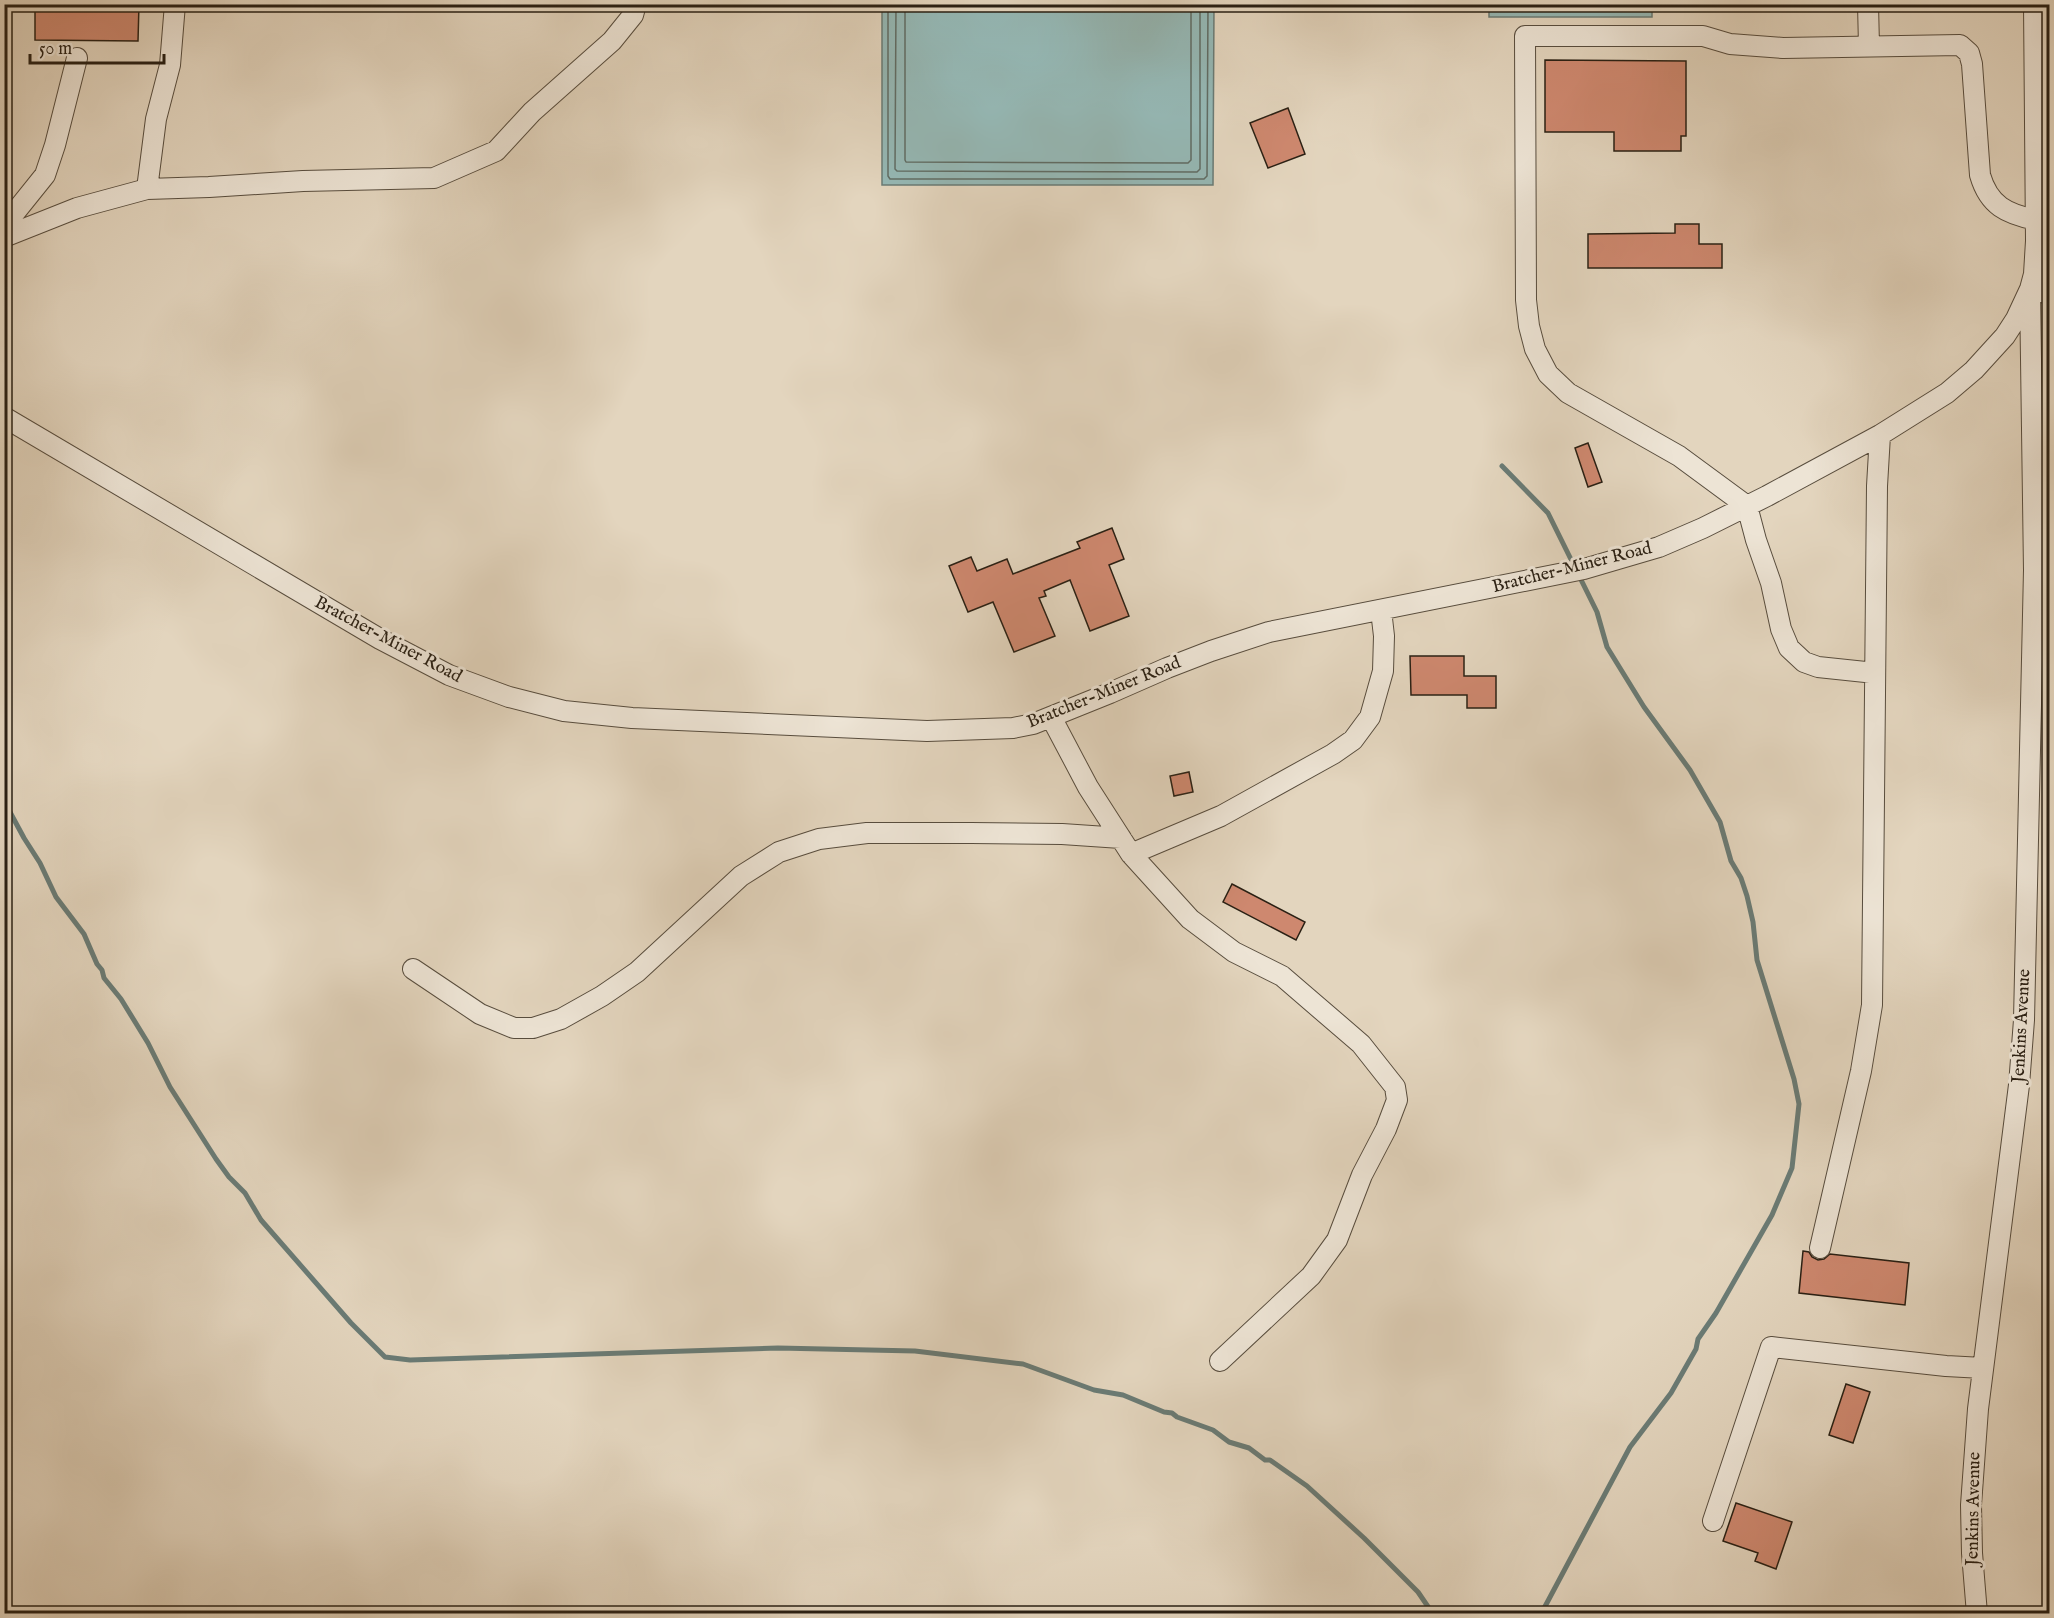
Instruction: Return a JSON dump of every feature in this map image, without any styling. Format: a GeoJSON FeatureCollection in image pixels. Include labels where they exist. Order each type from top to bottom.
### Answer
{"type":"FeatureCollection","features":[{"type":"Feature","properties":{"kind":"street"},"geometry":{"type":"LineString","coordinates":[[147,189],[156,119],[170,65],[175,4]]}},
{"type":"Feature","properties":{"kind":"street"},"geometry":{"type":"LineString","coordinates":[[4,237],[77,208],[147,189],[303,181],[434,178],[496,151],[532,112],[612,41],[633,15],[636,4]]}},
{"type":"Feature","properties":{"kind":"street"},"geometry":{"type":"LineString","coordinates":[[1868,4],[1869,46]]}},
{"type":"Feature","properties":{"kind":"street","name":"Jenkins Avenue"},"geometry":{"type":"LineString","coordinates":[[1977,1614],[1971,1505],[1978,1409],[2019,1085],[2024,1020],[2034,570],[2030,289],[2034,274],[2036,220],[2034,4]]}},
{"type":"Feature","properties":{"kind":"street"},"geometry":{"type":"LineString","coordinates":[[1875,673],[1818,667],[1804,662],[1789,648],[1781,629],[1771,583],[1747,506],[1679,456],[1568,393],[1548,375],[1535,349],[1526,300],[1525,36],[1703,36],[1730,44],[1783,48],[1960,45],[1969,53],[1972,64],[1980,175],[1984,191],[1994,203],[2007,211],[2036,220]]}},
{"type":"Feature","properties":{"kind":"street"},"geometry":{"type":"LineString","coordinates":[[4,226],[45,175],[77,58]]}},
{"type":"Feature","properties":{"kind":"street"},"geometry":{"type":"LineString","coordinates":[[2030,289],[2049,294]]}},
{"type":"Feature","properties":{"kind":"street","name":"Bratcher-Miner Road"},"geometry":{"type":"LineString","coordinates":[[4,417],[380,639],[449,675],[509,697],[564,711],[599,716],[863,729],[1013,728],[1033,724],[1167,668],[1240,641],[1294,626],[1558,575],[1659,547],[1747,506],[1880,435],[1947,393],[1982,362],[2005,336],[2030,289]]}},
{"type":"Feature","properties":{"kind":"street"},"geometry":{"type":"LineString","coordinates":[[1820,1248],[1860,1071],[1872,1005],[1877,486],[1880,435]]}},
{"type":"Feature","properties":{"kind":"street"},"geometry":{"type":"LineString","coordinates":[[413,969],[480,1014],[514,1028],[533,1028],[561,1019],[638,972],[741,876],[779,852],[809,842],[867,833],[1062,834],[1126,846],[1221,816],[1333,754],[1353,740],[1370,717],[1383,671],[1384,636],[1381,609]]}},
{"type":"Feature","properties":{"kind":"street"},"geometry":{"type":"LineString","coordinates":[[1051,717],[1088,787],[1126,846],[1190,919],[1234,952],[1282,976],[1361,1044],[1395,1087],[1397,1100],[1386,1129],[1362,1175],[1337,1240],[1311,1276],[1220,1361]]}},
{"type":"Feature","properties":{"kind":"street"},"geometry":{"type":"LineString","coordinates":[[1713,1521],[1771,1347],[1983,1368]]}},
{"type":"Feature","properties":{"kind":"water"},"geometry":{"type":"Polygon","coordinates":[[[882,5],[1214,5],[1213,185],[882,185],[882,5]]]}},
{"type":"Feature","properties":{"kind":"water"},"geometry":{"type":"Polygon","coordinates":[[[1489,5],[1652,5],[1652,17],[1489,17],[1489,5]]]}},
{"type":"Feature","properties":{"kind":"building"},"geometry":{"type":"Polygon","coordinates":[[[35,4],[139,4],[138,41],[35,40],[35,4]]]}},
{"type":"Feature","properties":{"kind":"building"},"geometry":{"type":"Polygon","coordinates":[[[1545,60],[1686,61],[1686,136],[1681,136],[1681,151],[1614,151],[1614,132],[1545,132],[1545,60]]]}},
{"type":"Feature","properties":{"kind":"building"},"geometry":{"type":"Polygon","coordinates":[[[1288,108],[1305,154],[1268,168],[1250,123],[1288,108]]]}},
{"type":"Feature","properties":{"kind":"building"},"geometry":{"type":"Polygon","coordinates":[[[1675,224],[1699,224],[1699,244],[1722,244],[1722,268],[1588,268],[1588,234],[1675,233],[1675,224]]]}},
{"type":"Feature","properties":{"kind":"building"},"geometry":{"type":"Polygon","coordinates":[[[1588,443],[1602,482],[1588,487],[1575,448],[1588,443]]]}},
{"type":"Feature","properties":{"kind":"building"},"geometry":{"type":"Polygon","coordinates":[[[1112,528],[1124,559],[1109,565],[1129,616],[1090,631],[1070,580],[1044,591],[1046,596],[1039,598],[1055,636],[1014,652],[993,602],[968,612],[949,566],[971,557],[977,571],[1007,559],[1013,574],[1080,548],[1077,542],[1112,528]]]}},
{"type":"Feature","properties":{"kind":"building"},"geometry":{"type":"Polygon","coordinates":[[[1410,656],[1464,656],[1464,676],[1496,676],[1496,708],[1467,708],[1467,695],[1411,695],[1410,656]]]}},
{"type":"Feature","properties":{"kind":"building"},"geometry":{"type":"Polygon","coordinates":[[[1189,772],[1193,792],[1174,796],[1170,776],[1189,772]]]}},
{"type":"Feature","properties":{"kind":"building"},"geometry":{"type":"Polygon","coordinates":[[[1232,884],[1305,922],[1296,940],[1223,902],[1232,884]]]}},
{"type":"Feature","properties":{"kind":"building"},"geometry":{"type":"Polygon","coordinates":[[[1803,1251],[1809,1252],[1818,1260],[1830,1254],[1909,1263],[1905,1305],[1799,1293],[1803,1251]]]}},
{"type":"Feature","properties":{"kind":"building"},"geometry":{"type":"Polygon","coordinates":[[[1846,1384],[1870,1392],[1853,1443],[1829,1435],[1846,1384]]]}},
{"type":"Feature","properties":{"kind":"building"},"geometry":{"type":"Polygon","coordinates":[[[1736,1503],[1792,1522],[1776,1569],[1755,1561],[1758,1553],[1723,1541],[1736,1503]]]}},
{"type":"Feature","properties":{"kind":"waterway"},"geometry":{"type":"LineString","coordinates":[[1502,466],[1548,513],[1597,612],[1607,647],[1644,707],[1690,770],[1720,822],[1731,861],[1741,878],[1747,896],[1753,922],[1757,960],[1794,1079],[1799,1104],[1792,1168],[1772,1215],[1716,1313],[1698,1339],[1696,1349],[1671,1393],[1630,1447],[1541,1614]]}},
{"type":"Feature","properties":{"kind":"waterway"},"geometry":{"type":"LineString","coordinates":[[4,801],[40,863],[56,897],[84,934],[104,978],[121,999],[148,1043],[170,1087],[216,1159],[245,1193],[261,1220],[351,1323],[385,1357],[410,1360],[778,1348],[915,1351],[1023,1364],[1094,1390],[1123,1395],[1164,1412],[1172,1413],[1213,1430],[1229,1442],[1249,1448],[1265,1460],[1270,1460],[1307,1486],[1364,1538],[1418,1592],[1433,1614]]}}]}
